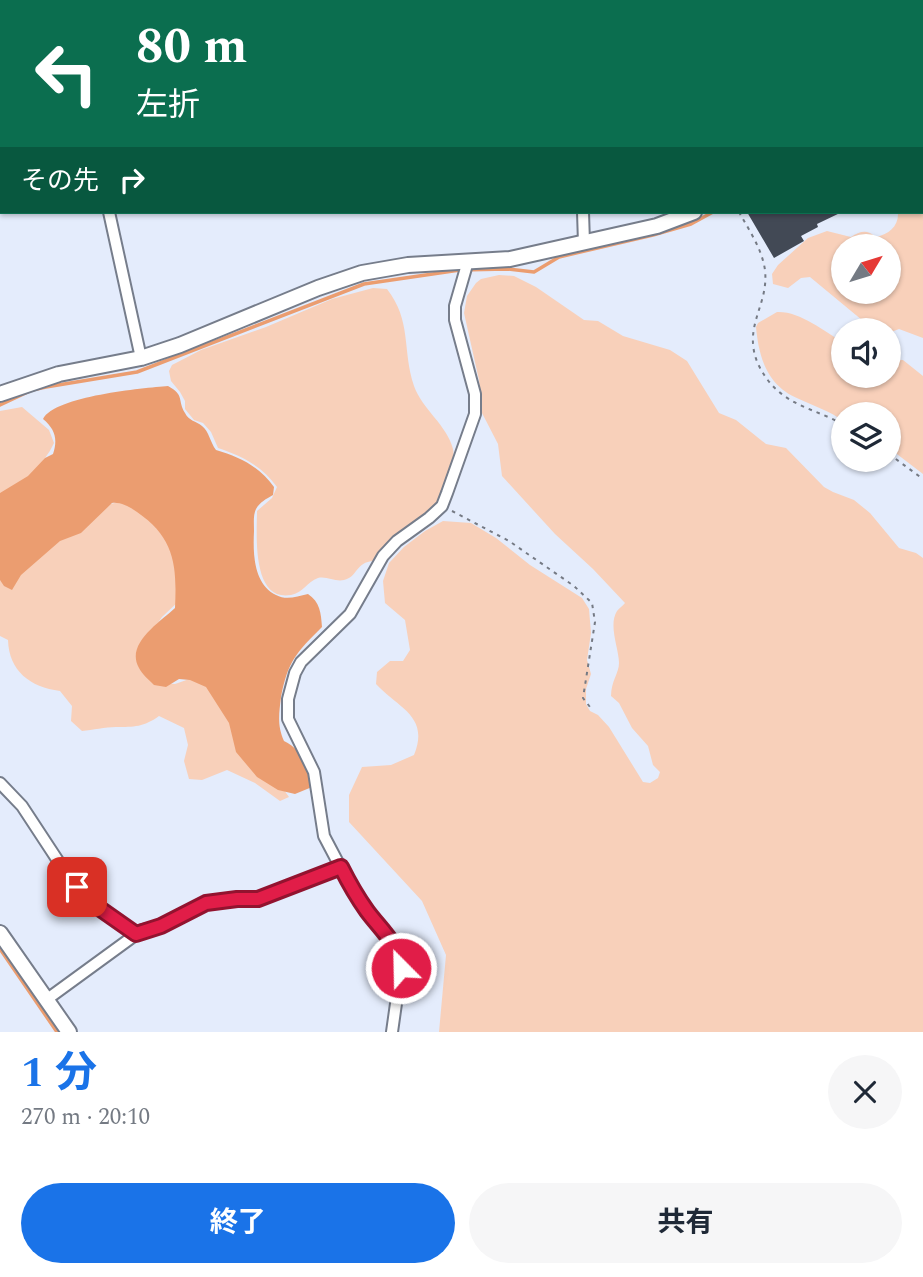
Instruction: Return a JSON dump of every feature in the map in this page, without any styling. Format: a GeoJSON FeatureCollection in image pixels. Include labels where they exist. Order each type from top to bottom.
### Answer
{"type":"FeatureCollection","features":[{"type":"Feature","properties":{"kind":"street"},"geometry":{"type":"LineString","coordinates":[[108,214],[141,359]]}},
{"type":"Feature","properties":{"kind":"street"},"geometry":{"type":"LineString","coordinates":[[583,214],[584,243]]}},
{"type":"Feature","properties":{"kind":"street"},"geometry":{"type":"LineString","coordinates":[[0,394],[59,374],[141,359],[362,273],[408,265],[467,268],[657,226],[689,214]]}},
{"type":"Feature","properties":{"kind":"street"},"geometry":{"type":"LineString","coordinates":[[392,1032],[401,968],[400,956],[355,893],[324,836],[314,772],[288,719],[290,688],[301,662],[350,614],[383,556],[397,541],[442,506],[475,414],[475,394],[455,320],[455,306],[467,268]]}},
{"type":"Feature","properties":{"kind":"street"},"geometry":{"type":"LineString","coordinates":[[0,783],[22,806],[66,873],[89,901],[136,934]]}},
{"type":"Feature","properties":{"kind":"street"},"geometry":{"type":"LineString","coordinates":[[46,1000],[136,934],[161,926],[206,903],[258,899],[341,867]]}},
{"type":"Feature","properties":{"kind":"street"},"geometry":{"type":"LineString","coordinates":[[0,933],[69,1032]]}},
{"type":"Feature","properties":{"kind":"path"},"geometry":{"type":"LineString","coordinates":[[740,214],[758,246],[765,269],[764,289],[751,335],[753,352],[760,369],[776,390],[788,399],[831,419]]}},
{"type":"Feature","properties":{"kind":"path"},"geometry":{"type":"LineString","coordinates":[[901,463],[923,479]]}},
{"type":"Feature","properties":{"kind":"path"},"geometry":{"type":"LineString","coordinates":[[442,506],[509,541],[574,586],[592,603],[595,622],[583,698],[590,707]]}},
{"type":"Feature","properties":{"kind":"shaded area"},"geometry":{"type":"Polygon","coordinates":[[[898,214],[923,214],[923,338],[901,330],[901,318],[860,318],[843,304],[901,304],[901,234],[885,234],[892,229],[898,214]]]}},
{"type":"Feature","properties":{"kind":"shaded area"},"geometry":{"type":"Polygon","coordinates":[[[827,231],[839,234],[831,234],[831,294],[810,277],[801,278],[788,288],[773,284],[772,274],[778,265],[808,238],[827,231]]]}},
{"type":"Feature","properties":{"kind":"shaded area"},"geometry":{"type":"Polygon","coordinates":[[[499,275],[514,276],[536,287],[584,320],[598,321],[623,336],[670,350],[687,361],[719,413],[736,420],[766,444],[786,448],[824,487],[854,500],[870,513],[899,548],[923,558],[923,1032],[439,1032],[446,955],[422,901],[349,822],[349,795],[362,767],[391,765],[414,755],[418,742],[415,722],[376,684],[377,672],[390,661],[403,661],[410,650],[405,620],[385,603],[383,581],[389,563],[404,547],[443,521],[471,523],[582,598],[589,609],[591,633],[587,660],[591,674],[586,689],[586,704],[590,711],[609,727],[643,782],[650,783],[658,778],[660,772],[653,765],[648,746],[632,728],[619,703],[611,696],[619,663],[614,623],[617,611],[625,603],[555,534],[502,476],[498,444],[482,413],[479,380],[464,313],[467,296],[476,283],[481,279],[499,275]]]}},
{"type":"Feature","properties":{"kind":"shaded area"},"geometry":{"type":"Polygon","coordinates":[[[373,288],[387,289],[395,301],[403,324],[414,386],[450,440],[453,459],[436,505],[426,516],[387,545],[374,561],[363,564],[344,580],[318,578],[295,594],[278,594],[269,588],[263,577],[257,549],[257,511],[272,498],[277,487],[265,473],[251,463],[218,448],[211,432],[203,423],[194,420],[185,409],[185,401],[171,381],[169,371],[172,365],[201,350],[266,327],[332,299],[373,288]]]}},
{"type":"Feature","properties":{"kind":"shaded area"},"geometry":{"type":"Polygon","coordinates":[[[777,312],[786,313],[803,318],[831,334],[831,388],[901,388],[901,360],[923,376],[923,474],[901,457],[901,402],[831,402],[831,414],[788,393],[772,379],[762,360],[756,327],[777,312]]]}},
{"type":"Feature","properties":{"kind":"shaded area"},"geometry":{"type":"Polygon","coordinates":[[[168,386],[179,395],[187,416],[204,428],[216,450],[249,464],[274,487],[273,495],[259,504],[254,517],[254,558],[263,583],[268,590],[284,598],[308,594],[319,608],[322,627],[294,658],[281,697],[280,730],[284,741],[295,749],[303,760],[312,787],[295,794],[278,790],[257,777],[236,752],[229,723],[206,687],[190,680],[179,679],[166,687],[154,685],[139,668],[136,659],[140,642],[175,608],[176,593],[174,566],[166,543],[150,522],[137,512],[125,505],[112,503],[81,533],[60,541],[21,575],[12,590],[0,580],[0,493],[28,476],[45,458],[53,454],[54,435],[43,419],[64,404],[81,399],[168,386]]]}},
{"type":"Feature","properties":{"kind":"shaded area"},"geometry":{"type":"Polygon","coordinates":[[[22,407],[49,430],[54,443],[31,474],[0,497],[0,411],[22,407]]]}},
{"type":"Feature","properties":{"kind":"shaded area"},"geometry":{"type":"Polygon","coordinates":[[[124,501],[163,528],[172,549],[179,601],[162,617],[147,639],[159,683],[175,684],[195,677],[211,687],[289,797],[280,801],[255,783],[227,770],[202,780],[189,779],[184,761],[188,745],[184,728],[159,716],[139,726],[82,731],[71,721],[72,706],[60,691],[39,686],[17,669],[9,651],[8,640],[0,636],[0,580],[8,583],[101,506],[124,501]]]}},
{"type":"Feature","properties":{"kind":"building"},"geometry":{"type":"Polygon","coordinates":[[[748,214],[838,214],[817,224],[818,227],[801,236],[804,241],[774,258],[748,214]]]}},
{"type":"Feature","properties":{"kind":"waterway"},"geometry":{"type":"LineString","coordinates":[[0,405],[32,390],[137,372],[364,284],[460,270],[507,269],[534,272],[559,257],[653,235],[691,224],[709,214]]}},
{"type":"Feature","properties":{"kind":"waterway"},"geometry":{"type":"LineString","coordinates":[[0,949],[57,1032]]}},
{"type":"Feature","properties":{"kind":"route"},"geometry":{"type":"LineString","coordinates":[[77,887],[89,901],[136,934],[161,926],[206,903],[258,899],[341,867],[367,911],[394,945],[400,956],[401,968]]}}]}
